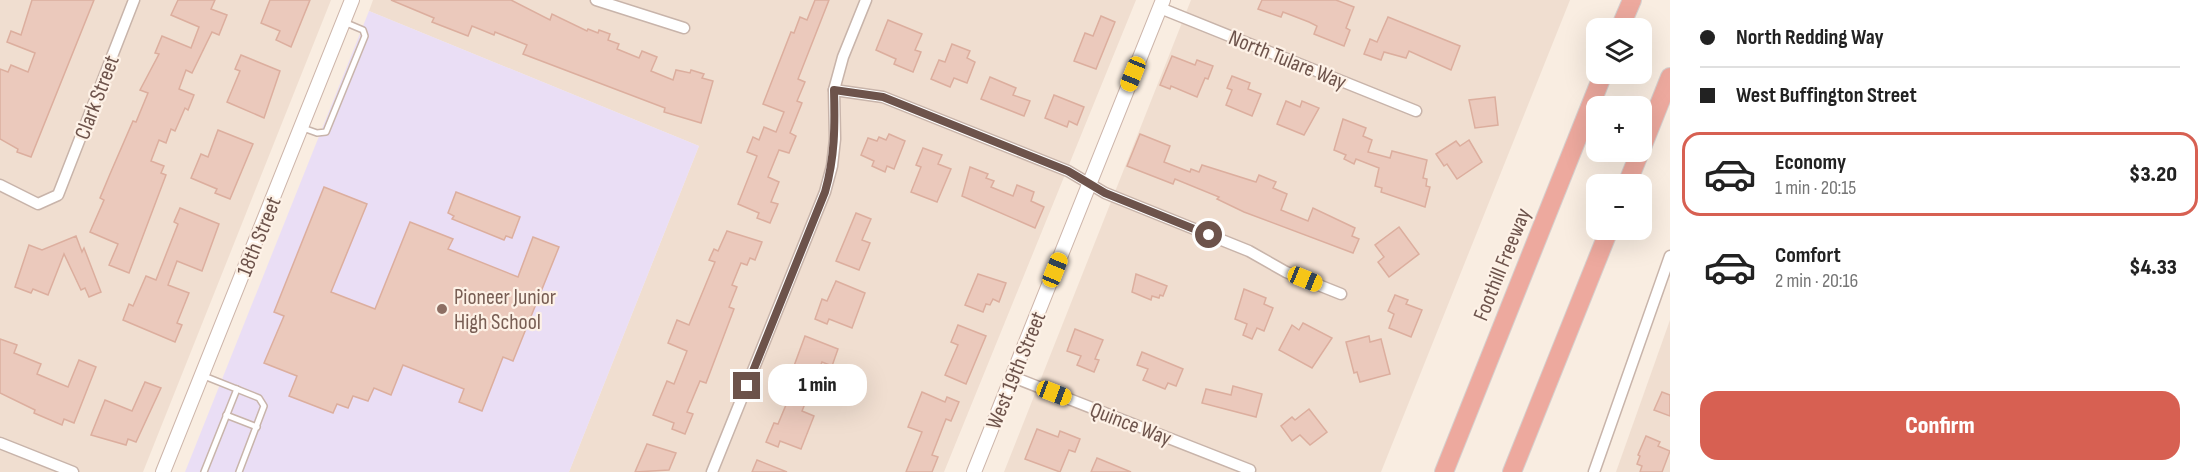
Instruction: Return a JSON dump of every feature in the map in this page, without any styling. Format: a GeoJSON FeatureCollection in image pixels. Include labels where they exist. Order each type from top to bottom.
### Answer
{"type":"FeatureCollection","features":[{"type":"Feature","properties":{"kind":"highway"},"geometry":{"type":"LineString","coordinates":[[1624,18],[1632,0]]}},
{"type":"Feature","properties":{"kind":"highway"},"geometry":{"type":"LineString","coordinates":[[1652,123],[1670,77]]}},
{"type":"Feature","properties":{"kind":"highway","name":"Foothill Freeway"},"geometry":{"type":"LineString","coordinates":[[1444,472],[1599,84]]}},
{"type":"Feature","properties":{"kind":"highway"},"geometry":{"type":"LineString","coordinates":[[1512,472],[1605,240]]}},
{"type":"Feature","properties":{"kind":"main road","name":"18th Street"},"geometry":{"type":"LineString","coordinates":[[163,472],[352,0]]}},
{"type":"Feature","properties":{"kind":"main road","name":"West 19th Street"},"geometry":{"type":"LineString","coordinates":[[974,472],[1161,4]]}},
{"type":"Feature","properties":{"kind":"street","name":"Clark Street"},"geometry":{"type":"LineString","coordinates":[[0,185],[38,204],[58,195],[134,0]]}},
{"type":"Feature","properties":{"kind":"street"},"geometry":{"type":"LineString","coordinates":[[596,0],[684,28]]}},
{"type":"Feature","properties":{"kind":"street"},"geometry":{"type":"LineString","coordinates":[[712,472],[825,192],[836,139],[834,90],[843,57],[866,0]]}},
{"type":"Feature","properties":{"kind":"street","name":"North Tulare Way"},"geometry":{"type":"LineString","coordinates":[[1161,4],[1416,111]]}},
{"type":"Feature","properties":{"kind":"street"},"geometry":{"type":"LineString","coordinates":[[834,90],[883,97],[1068,171],[1090,184],[1249,251],[1286,272],[1341,294]]}},
{"type":"Feature","properties":{"kind":"street"},"geometry":{"type":"LineString","coordinates":[[1594,472],[1670,256]]}},
{"type":"Feature","properties":{"kind":"street","name":"Quince Way"},"geometry":{"type":"LineString","coordinates":[[1013,377],[1250,470]]}},
{"type":"Feature","properties":{"kind":"street"},"geometry":{"type":"LineString","coordinates":[[0,443],[73,472]]}},
{"type":"Feature","properties":{"kind":"lane"},"geometry":{"type":"LineString","coordinates":[[302,127],[317,133],[326,132],[353,67],[365,33],[344,22]]}},
{"type":"Feature","properties":{"kind":"lane"},"geometry":{"type":"LineString","coordinates":[[202,375],[262,401],[263,412],[239,472]]}},
{"type":"Feature","properties":{"kind":"lane"},"geometry":{"type":"LineString","coordinates":[[204,472],[237,389]]}},
{"type":"Feature","properties":{"kind":"lane"},"geometry":{"type":"LineString","coordinates":[[226,416],[257,427]]}},
{"type":"Feature","properties":{"kind":"shaded area"},"geometry":{"type":"Polygon","coordinates":[[[0,0],[331,0],[143,472],[0,472],[0,0]]]}},
{"type":"Feature","properties":{"kind":"shaded area"},"geometry":{"type":"Polygon","coordinates":[[[373,0],[1136,0],[944,472],[569,472],[699,146],[369,11],[373,0]]]}},
{"type":"Feature","properties":{"kind":"shaded area"},"geometry":{"type":"Polygon","coordinates":[[[1191,0],[1570,0],[1381,472],[1004,472],[1191,0]]]}},
{"type":"Feature","properties":{"kind":"shaded area","name":"Pioneer Junior High School"},"geometry":{"type":"Polygon","coordinates":[[[369,11],[699,146],[569,472],[185,472],[369,11]]]}},
{"type":"Feature","properties":{"kind":"shaded area"},"geometry":{"type":"Polygon","coordinates":[[[1670,320],[1670,472],[1616,472],[1670,320]]]}},
{"type":"Feature","properties":{"kind":"building"},"geometry":{"type":"Polygon","coordinates":[[[32,0],[94,0],[31,157],[17,152],[18,149],[0,139],[0,69],[8,72],[11,65],[28,72],[35,53],[7,42],[11,31],[21,35],[32,0]]]}},
{"type":"Feature","properties":{"kind":"building"},"geometry":{"type":"Polygon","coordinates":[[[178,0],[215,0],[211,9],[227,15],[219,35],[212,32],[192,73],[186,70],[179,89],[194,95],[188,110],[185,108],[175,131],[171,129],[166,143],[159,140],[151,161],[164,166],[161,173],[166,175],[129,273],[109,265],[118,244],[90,232],[104,200],[100,198],[110,174],[148,93],[140,90],[159,54],[155,53],[162,36],[191,48],[199,27],[171,15],[178,0]]]}},
{"type":"Feature","properties":{"kind":"building"},"geometry":{"type":"Polygon","coordinates":[[[270,0],[310,0],[291,47],[276,40],[280,31],[261,23],[270,0]]]}},
{"type":"Feature","properties":{"kind":"building"},"geometry":{"type":"Polygon","coordinates":[[[391,0],[511,0],[550,20],[552,14],[587,31],[588,29],[598,33],[599,30],[610,34],[608,40],[619,44],[617,49],[639,58],[642,51],[657,57],[651,71],[673,80],[676,70],[690,73],[691,70],[704,74],[702,78],[713,81],[701,123],[664,112],[665,108],[523,54],[527,45],[495,32],[494,35],[472,26],[468,36],[432,22],[434,18],[391,0]]]}},
{"type":"Feature","properties":{"kind":"building"},"geometry":{"type":"Polygon","coordinates":[[[815,0],[829,0],[798,79],[805,82],[797,101],[802,103],[790,133],[796,136],[789,153],[779,150],[768,177],[779,182],[771,202],[778,204],[770,223],[757,218],[759,213],[738,204],[757,156],[747,152],[753,137],[759,140],[764,127],[776,132],[784,112],[763,104],[791,32],[794,33],[800,17],[807,20],[815,0]]]}},
{"type":"Feature","properties":{"kind":"building"},"geometry":{"type":"Polygon","coordinates":[[[1262,0],[1336,0],[1354,7],[1346,28],[1350,30],[1344,46],[1314,34],[1317,26],[1309,22],[1283,12],[1281,17],[1258,9],[1262,0]]]}},
{"type":"Feature","properties":{"kind":"building"},"geometry":{"type":"Polygon","coordinates":[[[1101,16],[1115,22],[1096,69],[1074,61],[1085,33],[1093,36],[1101,16]]]}},
{"type":"Feature","properties":{"kind":"building"},"geometry":{"type":"Polygon","coordinates":[[[1388,17],[1460,46],[1451,70],[1409,51],[1406,58],[1384,52],[1381,60],[1364,54],[1370,39],[1377,42],[1388,17]]]}},
{"type":"Feature","properties":{"kind":"building"},"geometry":{"type":"Polygon","coordinates":[[[888,20],[922,34],[915,50],[921,52],[913,72],[894,64],[896,59],[876,50],[888,20]]]}},
{"type":"Feature","properties":{"kind":"building"},"geometry":{"type":"Polygon","coordinates":[[[952,44],[970,51],[967,58],[975,62],[967,83],[954,78],[950,87],[931,79],[939,60],[945,62],[952,44]]]}},
{"type":"Feature","properties":{"kind":"building"},"geometry":{"type":"Polygon","coordinates":[[[241,55],[280,71],[264,118],[227,102],[240,71],[235,69],[241,55]]]}},
{"type":"Feature","properties":{"kind":"building"},"geometry":{"type":"Polygon","coordinates":[[[1172,56],[1195,65],[1197,60],[1213,66],[1197,97],[1171,86],[1170,89],[1160,85],[1172,56]]]}},
{"type":"Feature","properties":{"kind":"building"},"geometry":{"type":"Polygon","coordinates":[[[1232,76],[1250,83],[1248,89],[1261,94],[1252,116],[1226,105],[1232,90],[1227,88],[1232,76]]]}},
{"type":"Feature","properties":{"kind":"building"},"geometry":{"type":"Polygon","coordinates":[[[990,77],[1016,88],[1013,95],[1030,101],[1024,116],[981,99],[990,77]]]}},
{"type":"Feature","properties":{"kind":"building"},"geometry":{"type":"Polygon","coordinates":[[[1054,95],[1084,107],[1077,125],[1069,121],[1067,127],[1045,118],[1054,95]]]}},
{"type":"Feature","properties":{"kind":"building"},"geometry":{"type":"Polygon","coordinates":[[[1495,97],[1498,125],[1475,128],[1469,100],[1495,97]]]}},
{"type":"Feature","properties":{"kind":"building"},"geometry":{"type":"Polygon","coordinates":[[[1286,101],[1300,107],[1302,101],[1319,108],[1304,135],[1277,124],[1286,101]]]}},
{"type":"Feature","properties":{"kind":"building"},"geometry":{"type":"Polygon","coordinates":[[[1343,119],[1366,128],[1363,136],[1372,140],[1368,152],[1390,158],[1392,151],[1427,160],[1423,178],[1427,179],[1426,186],[1430,187],[1425,207],[1381,192],[1382,188],[1375,186],[1379,168],[1356,159],[1354,164],[1344,159],[1346,155],[1334,150],[1343,119]]]}},
{"type":"Feature","properties":{"kind":"building"},"geometry":{"type":"Polygon","coordinates":[[[218,130],[253,144],[230,199],[215,193],[217,189],[191,178],[201,154],[208,157],[218,130]]]}},
{"type":"Feature","properties":{"kind":"building"},"geometry":{"type":"Polygon","coordinates":[[[889,134],[905,141],[894,169],[887,166],[885,172],[872,166],[874,161],[861,155],[868,138],[877,141],[879,137],[886,140],[889,134]]]}},
{"type":"Feature","properties":{"kind":"building"},"geometry":{"type":"Polygon","coordinates":[[[1140,134],[1170,146],[1164,162],[1190,172],[1191,169],[1199,172],[1202,165],[1256,182],[1259,175],[1276,182],[1273,188],[1287,194],[1281,210],[1308,221],[1313,208],[1355,228],[1352,236],[1359,239],[1353,253],[1244,212],[1217,199],[1219,197],[1175,179],[1173,184],[1127,166],[1140,134]]]}},
{"type":"Feature","properties":{"kind":"building"},"geometry":{"type":"Polygon","coordinates":[[[1469,140],[1482,162],[1457,179],[1447,164],[1444,166],[1436,154],[1456,141],[1460,146],[1469,140]]]}},
{"type":"Feature","properties":{"kind":"building"},"geometry":{"type":"Polygon","coordinates":[[[923,148],[942,155],[938,164],[951,169],[937,202],[911,192],[921,167],[916,165],[923,148]]]}},
{"type":"Feature","properties":{"kind":"building"},"geometry":{"type":"Polygon","coordinates":[[[970,167],[988,174],[986,178],[994,181],[991,187],[1013,196],[1017,185],[1034,192],[1031,201],[1044,207],[1035,228],[962,196],[970,167]]]}},
{"type":"Feature","properties":{"kind":"building"},"geometry":{"type":"Polygon","coordinates":[[[324,187],[367,204],[331,292],[375,309],[410,222],[453,239],[448,249],[518,277],[533,237],[559,247],[513,361],[503,357],[482,411],[459,402],[464,389],[403,365],[391,395],[374,388],[368,401],[353,396],[348,408],[337,404],[333,413],[289,396],[297,376],[264,363],[284,316],[274,312],[324,187]]]}},
{"type":"Feature","properties":{"kind":"building"},"geometry":{"type":"Polygon","coordinates":[[[456,192],[520,217],[512,238],[506,236],[504,240],[452,219],[454,216],[448,213],[456,192]]]}},
{"type":"Feature","properties":{"kind":"building"},"geometry":{"type":"Polygon","coordinates":[[[180,208],[219,224],[202,271],[177,261],[168,285],[189,293],[177,323],[182,325],[175,342],[123,320],[129,304],[133,306],[146,276],[156,280],[178,224],[174,222],[180,208]]]}},
{"type":"Feature","properties":{"kind":"building"},"geometry":{"type":"Polygon","coordinates":[[[856,213],[871,219],[862,240],[870,243],[859,270],[836,261],[856,213]]]}},
{"type":"Feature","properties":{"kind":"building"},"geometry":{"type":"Polygon","coordinates":[[[1399,227],[1419,254],[1389,277],[1378,262],[1384,257],[1375,245],[1399,227]]]}},
{"type":"Feature","properties":{"kind":"building"},"geometry":{"type":"Polygon","coordinates":[[[727,231],[762,242],[755,260],[750,258],[747,265],[741,263],[732,285],[737,287],[729,307],[734,309],[706,383],[700,381],[687,412],[693,414],[685,434],[672,429],[674,423],[653,415],[667,381],[674,384],[687,351],[668,343],[677,320],[689,325],[715,262],[709,260],[714,249],[718,251],[727,231]]]}},
{"type":"Feature","properties":{"kind":"building"},"geometry":{"type":"Polygon","coordinates":[[[76,236],[82,252],[84,248],[101,292],[89,297],[85,288],[81,290],[64,254],[48,295],[33,289],[31,293],[15,287],[29,245],[42,250],[76,236]]]}},
{"type":"Feature","properties":{"kind":"building"},"geometry":{"type":"Polygon","coordinates":[[[978,274],[1006,283],[999,302],[993,299],[990,305],[986,304],[983,312],[965,305],[978,274]]]}},
{"type":"Feature","properties":{"kind":"building"},"geometry":{"type":"Polygon","coordinates":[[[1136,274],[1167,286],[1163,296],[1160,295],[1159,298],[1152,296],[1151,300],[1132,292],[1136,274]]]}},
{"type":"Feature","properties":{"kind":"building"},"geometry":{"type":"Polygon","coordinates":[[[836,281],[865,293],[852,328],[829,319],[827,324],[815,319],[822,299],[827,301],[836,281]]]}},
{"type":"Feature","properties":{"kind":"building"},"geometry":{"type":"Polygon","coordinates":[[[1244,289],[1266,298],[1264,304],[1273,308],[1264,331],[1257,328],[1252,339],[1243,335],[1247,324],[1235,319],[1244,289]]]}},
{"type":"Feature","properties":{"kind":"building"},"geometry":{"type":"Polygon","coordinates":[[[1395,295],[1408,300],[1406,304],[1422,310],[1411,337],[1389,328],[1394,314],[1388,311],[1395,295]]]}},
{"type":"Feature","properties":{"kind":"building"},"geometry":{"type":"Polygon","coordinates":[[[1303,323],[1332,338],[1312,368],[1279,350],[1292,325],[1299,330],[1303,323]]]}},
{"type":"Feature","properties":{"kind":"building"},"geometry":{"type":"Polygon","coordinates":[[[958,325],[986,336],[966,384],[945,375],[958,345],[951,342],[958,325]]]}},
{"type":"Feature","properties":{"kind":"building"},"geometry":{"type":"Polygon","coordinates":[[[1075,329],[1103,340],[1095,359],[1099,360],[1094,372],[1077,365],[1081,356],[1067,351],[1075,329]]]}},
{"type":"Feature","properties":{"kind":"building"},"geometry":{"type":"Polygon","coordinates":[[[805,336],[838,349],[832,366],[822,362],[802,411],[814,416],[801,449],[780,441],[778,447],[766,442],[774,423],[778,424],[793,388],[787,385],[805,336]]]}},
{"type":"Feature","properties":{"kind":"building"},"geometry":{"type":"Polygon","coordinates":[[[1369,336],[1370,342],[1381,339],[1390,374],[1360,382],[1357,372],[1354,373],[1346,342],[1369,336]]]}},
{"type":"Feature","properties":{"kind":"building"},"geometry":{"type":"Polygon","coordinates":[[[0,339],[17,345],[14,353],[41,364],[37,374],[68,387],[79,360],[96,367],[74,423],[64,419],[62,425],[34,413],[35,410],[0,393],[0,339]]]}},
{"type":"Feature","properties":{"kind":"building"},"geometry":{"type":"Polygon","coordinates":[[[1142,352],[1183,369],[1176,386],[1168,383],[1165,389],[1143,380],[1148,369],[1137,365],[1142,352]]]}},
{"type":"Feature","properties":{"kind":"building"},"geometry":{"type":"Polygon","coordinates":[[[145,382],[161,388],[136,442],[128,439],[126,445],[91,435],[105,400],[132,411],[145,382]]]}},
{"type":"Feature","properties":{"kind":"building"},"geometry":{"type":"Polygon","coordinates":[[[1233,386],[1262,394],[1256,417],[1202,403],[1206,389],[1231,395],[1233,386]]]}},
{"type":"Feature","properties":{"kind":"building"},"geometry":{"type":"Polygon","coordinates":[[[922,392],[945,402],[947,397],[959,402],[951,421],[946,419],[932,455],[938,457],[932,472],[906,472],[922,432],[908,427],[922,392]]]}},
{"type":"Feature","properties":{"kind":"building"},"geometry":{"type":"Polygon","coordinates":[[[1662,392],[1670,395],[1670,416],[1654,410],[1662,392]]]}},
{"type":"Feature","properties":{"kind":"building"},"geometry":{"type":"Polygon","coordinates":[[[1309,409],[1327,432],[1310,445],[1300,435],[1292,441],[1281,426],[1292,417],[1295,420],[1309,409]]]}},
{"type":"Feature","properties":{"kind":"building"},"geometry":{"type":"Polygon","coordinates":[[[1037,429],[1058,437],[1060,431],[1080,439],[1075,452],[1069,450],[1060,472],[1025,459],[1037,429]]]}},
{"type":"Feature","properties":{"kind":"building"},"geometry":{"type":"Polygon","coordinates":[[[1646,436],[1660,442],[1658,446],[1670,451],[1662,472],[1640,472],[1642,466],[1637,464],[1640,456],[1638,455],[1646,436]]]}},
{"type":"Feature","properties":{"kind":"building"},"geometry":{"type":"Polygon","coordinates":[[[647,444],[676,453],[669,470],[635,472],[647,444]]]}},
{"type":"Feature","properties":{"kind":"building"},"geometry":{"type":"Polygon","coordinates":[[[1097,458],[1131,472],[1091,472],[1097,458]]]}},
{"type":"Feature","properties":{"kind":"building"},"geometry":{"type":"Polygon","coordinates":[[[757,460],[787,472],[752,472],[757,460]]]}},
{"type":"Feature","properties":{"kind":"place","name":"Pioneer Junior High School"},"geometry":{"type":"Point","coordinates":[442,309]}},
{"type":"Feature","properties":{"kind":"route"},"geometry":{"type":"LineString","coordinates":[[747,386],[825,192],[836,139],[834,90],[883,97],[1068,171],[1105,193],[1209,235]]}}]}
